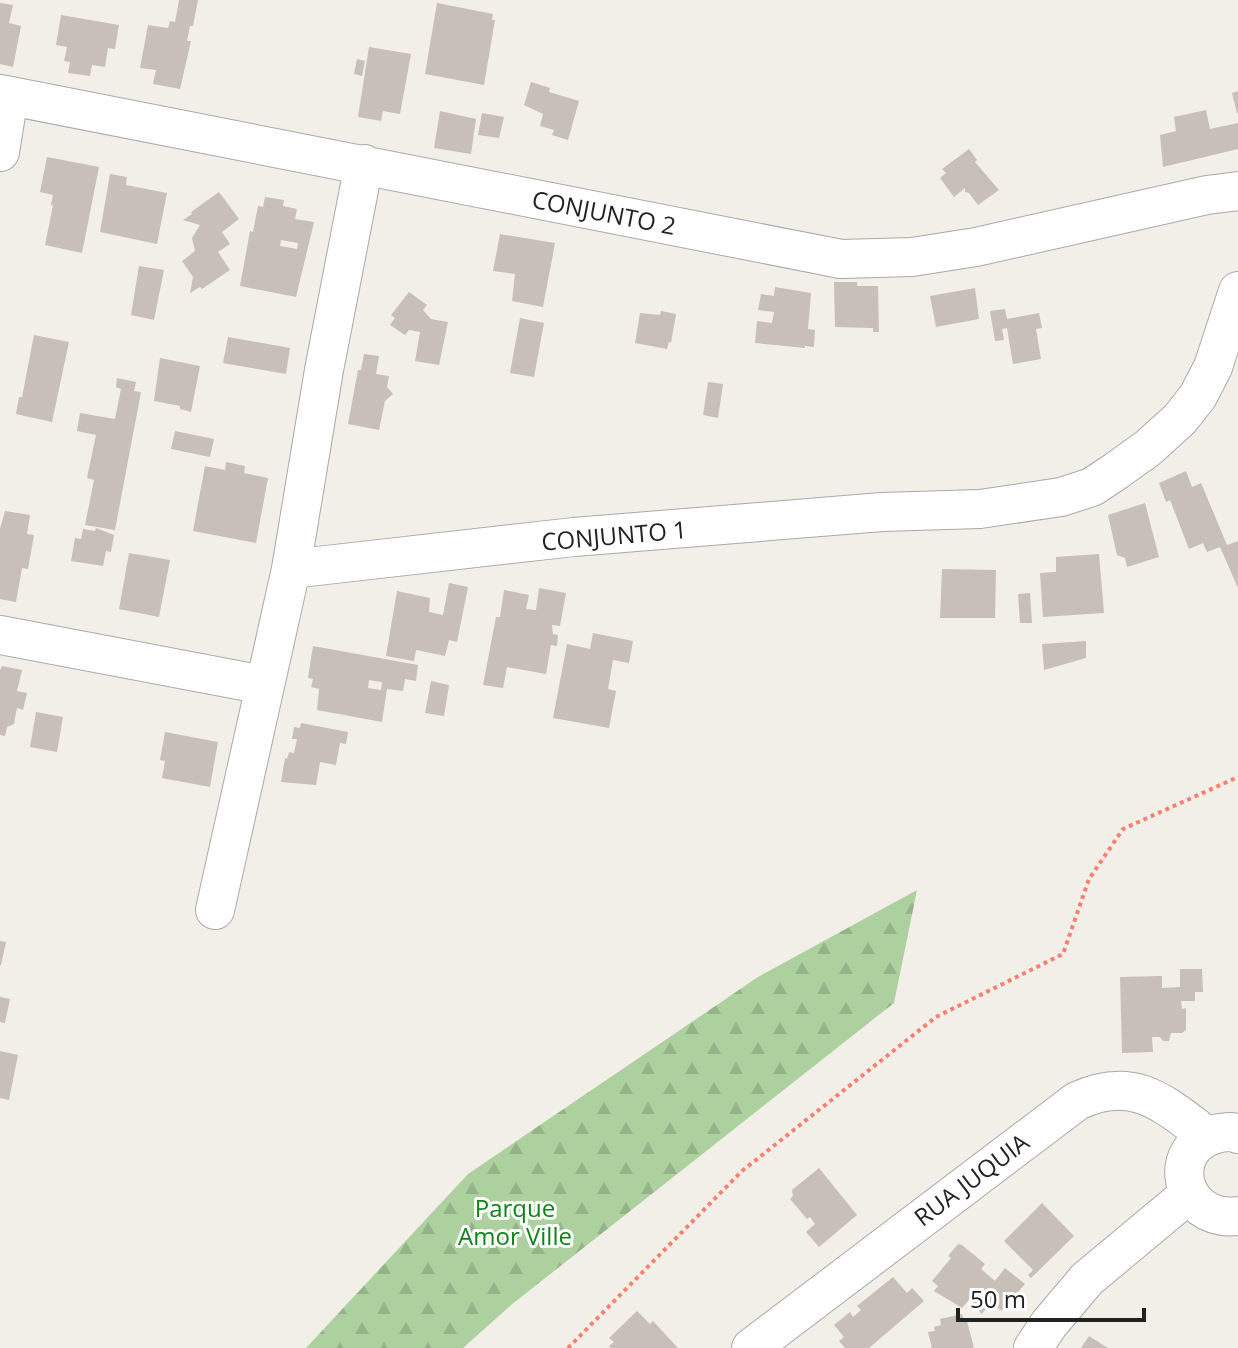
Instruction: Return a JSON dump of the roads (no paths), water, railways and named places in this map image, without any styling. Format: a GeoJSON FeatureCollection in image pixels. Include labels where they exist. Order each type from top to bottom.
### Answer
{"type":"FeatureCollection","features":[{"type":"Feature","properties":{"kind":"street"},"geometry":{"type":"LineString","coordinates":[[0,152],[5,95]]}},
{"type":"Feature","properties":{"kind":"street","name":"CONJUNTO 2"},"geometry":{"type":"LineString","coordinates":[[5,95],[841,259],[912,257],[976,247],[1228,190]]}},
{"type":"Feature","properties":{"kind":"street"},"geometry":{"type":"LineString","coordinates":[[215,910],[291,569],[324,370],[364,164]]}},
{"type":"Feature","properties":{"kind":"street","name":"CONJUNTO 1"},"geometry":{"type":"LineString","coordinates":[[291,569],[574,537],[882,512],[980,509],[1061,497],[1092,487],[1148,448],[1180,419],[1198,396],[1213,367],[1238,291]]}},
{"type":"Feature","properties":{"kind":"street"},"geometry":{"type":"LineString","coordinates":[[0,635],[264,685]]}},
{"type":"Feature","properties":{"kind":"street","name":"RUA JUQUIA"},"geometry":{"type":"LineString","coordinates":[[751,1348],[1077,1101],[1097,1092],[1122,1090],[1164,1103],[1222,1135]]}},
{"type":"Feature","properties":{"kind":"street"},"geometry":{"type":"LineString","coordinates":[[1222,1135],[1194,1146],[1186,1161],[1184,1178],[1197,1206],[1210,1214],[1238,1216]]}},
{"type":"Feature","properties":{"kind":"street"},"geometry":{"type":"LineString","coordinates":[[1033,1348],[1087,1279],[1189,1194]]}},
{"type":"Feature","properties":{"kind":"park label","name":"Parque Amor Ville"},"geometry":{"type":"Point","coordinates":[515,1221]}}]}
